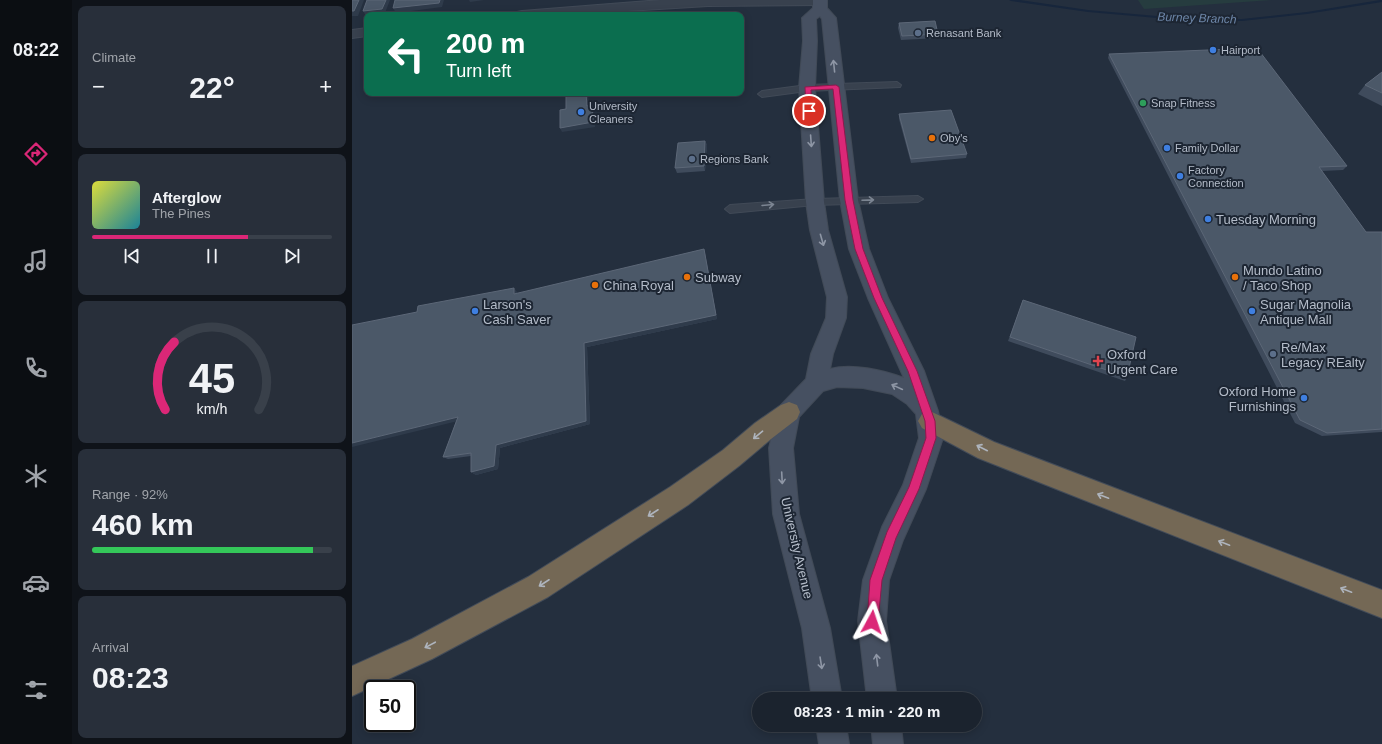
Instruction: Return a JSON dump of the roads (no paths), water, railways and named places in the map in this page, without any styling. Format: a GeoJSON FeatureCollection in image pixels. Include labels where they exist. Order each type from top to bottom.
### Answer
{"type":"FeatureCollection","features":[{"type":"Feature","properties":{"kind":"highway"},"geometry":{"type":"LineString","coordinates":[[352,681],[422,649],[538,587],[679,496],[731,458],[763,431],[789,412]]}},
{"type":"Feature","properties":{"kind":"highway"},"geometry":{"type":"LineString","coordinates":[[929,416],[986,450],[1382,604]]}},
{"type":"Feature","properties":{"kind":"main road"},"geometry":{"type":"LineString","coordinates":[[816,383],[822,354],[836,318],[837,297],[819,230],[815,202],[808,88],[810,41],[809,18],[820,4],[829,18],[849,200],[859,249],[878,298],[912,371],[929,416],[931,438],[914,489],[891,536],[876,580],[872,622],[881,692]]}},
{"type":"Feature","properties":{"kind":"main road"},"geometry":{"type":"LineString","coordinates":[[789,412],[816,383],[837,377],[843,377],[863,378],[897,385],[914,397],[929,416]]}},
{"type":"Feature","properties":{"kind":"main road","name":"University Avenue"},"geometry":{"type":"LineString","coordinates":[[789,412],[781,448],[786,514],[816,628],[826,692]]}},
{"type":"Feature","properties":{"kind":"main road"},"geometry":{"type":"LineString","coordinates":[[832,732],[834,744]]}},
{"type":"Feature","properties":{"kind":"main road"},"geometry":{"type":"LineString","coordinates":[[887,732],[888,744]]}},
{"type":"Feature","properties":{"kind":"street"},"geometry":{"type":"LineString","coordinates":[[549,12],[595,7],[695,2],[820,4]]}},
{"type":"Feature","properties":{"kind":"street"},"geometry":{"type":"LineString","coordinates":[[352,34],[364,32]]}},
{"type":"Feature","properties":{"kind":"lane"},"geometry":{"type":"LineString","coordinates":[[762,94],[808,88],[896,84]]}},
{"type":"Feature","properties":{"kind":"lane"},"geometry":{"type":"LineString","coordinates":[[730,208],[849,200],[918,198]]}},
{"type":"Feature","properties":{"kind":"waterway","name":"Burney Branch"},"geometry":{"type":"LineString","coordinates":[[1011,0],[1088,11],[1180,19],[1242,20],[1307,13],[1382,1]]}},
{"type":"Feature","properties":{"kind":"place","name":"Renasant Bank"},"geometry":{"type":"Point","coordinates":[918,33]}},
{"type":"Feature","properties":{"kind":"place","name":"Hairport"},"geometry":{"type":"Point","coordinates":[1213,50]}},
{"type":"Feature","properties":{"kind":"place","name":"Snap Fitness"},"geometry":{"type":"Point","coordinates":[1143,103]}},
{"type":"Feature","properties":{"kind":"place","name":"University Cleaners"},"geometry":{"type":"Point","coordinates":[581,112]}},
{"type":"Feature","properties":{"kind":"place","name":"Oby's"},"geometry":{"type":"Point","coordinates":[932,138]}},
{"type":"Feature","properties":{"kind":"place","name":"Family Dollar"},"geometry":{"type":"Point","coordinates":[1167,148]}},
{"type":"Feature","properties":{"kind":"place","name":"Regions Bank"},"geometry":{"type":"Point","coordinates":[692,159]}},
{"type":"Feature","properties":{"kind":"place","name":"Factory Connection"},"geometry":{"type":"Point","coordinates":[1180,176]}},
{"type":"Feature","properties":{"kind":"place","name":"Tuesday Morning"},"geometry":{"type":"Point","coordinates":[1208,219]}},
{"type":"Feature","properties":{"kind":"place","name":"Subway"},"geometry":{"type":"Point","coordinates":[687,277]}},
{"type":"Feature","properties":{"kind":"place","name":"Mundo Latino / Taco Shop"},"geometry":{"type":"Point","coordinates":[1235,277]}},
{"type":"Feature","properties":{"kind":"place","name":"China Royal"},"geometry":{"type":"Point","coordinates":[595,285]}},
{"type":"Feature","properties":{"kind":"place","name":"Larson's Cash Saver"},"geometry":{"type":"Point","coordinates":[475,311]}},
{"type":"Feature","properties":{"kind":"place","name":"Sugar Magnolia Antique Mall"},"geometry":{"type":"Point","coordinates":[1252,311]}},
{"type":"Feature","properties":{"kind":"place","name":"Re/Max Legacy REalty"},"geometry":{"type":"Point","coordinates":[1273,354]}},
{"type":"Feature","properties":{"kind":"place","name":"Oxford Urgent Care"},"geometry":{"type":"Point","coordinates":[1098,361]}},
{"type":"Feature","properties":{"kind":"place","name":"Oxford Home Furnishings"},"geometry":{"type":"Point","coordinates":[1304,398]}}]}
